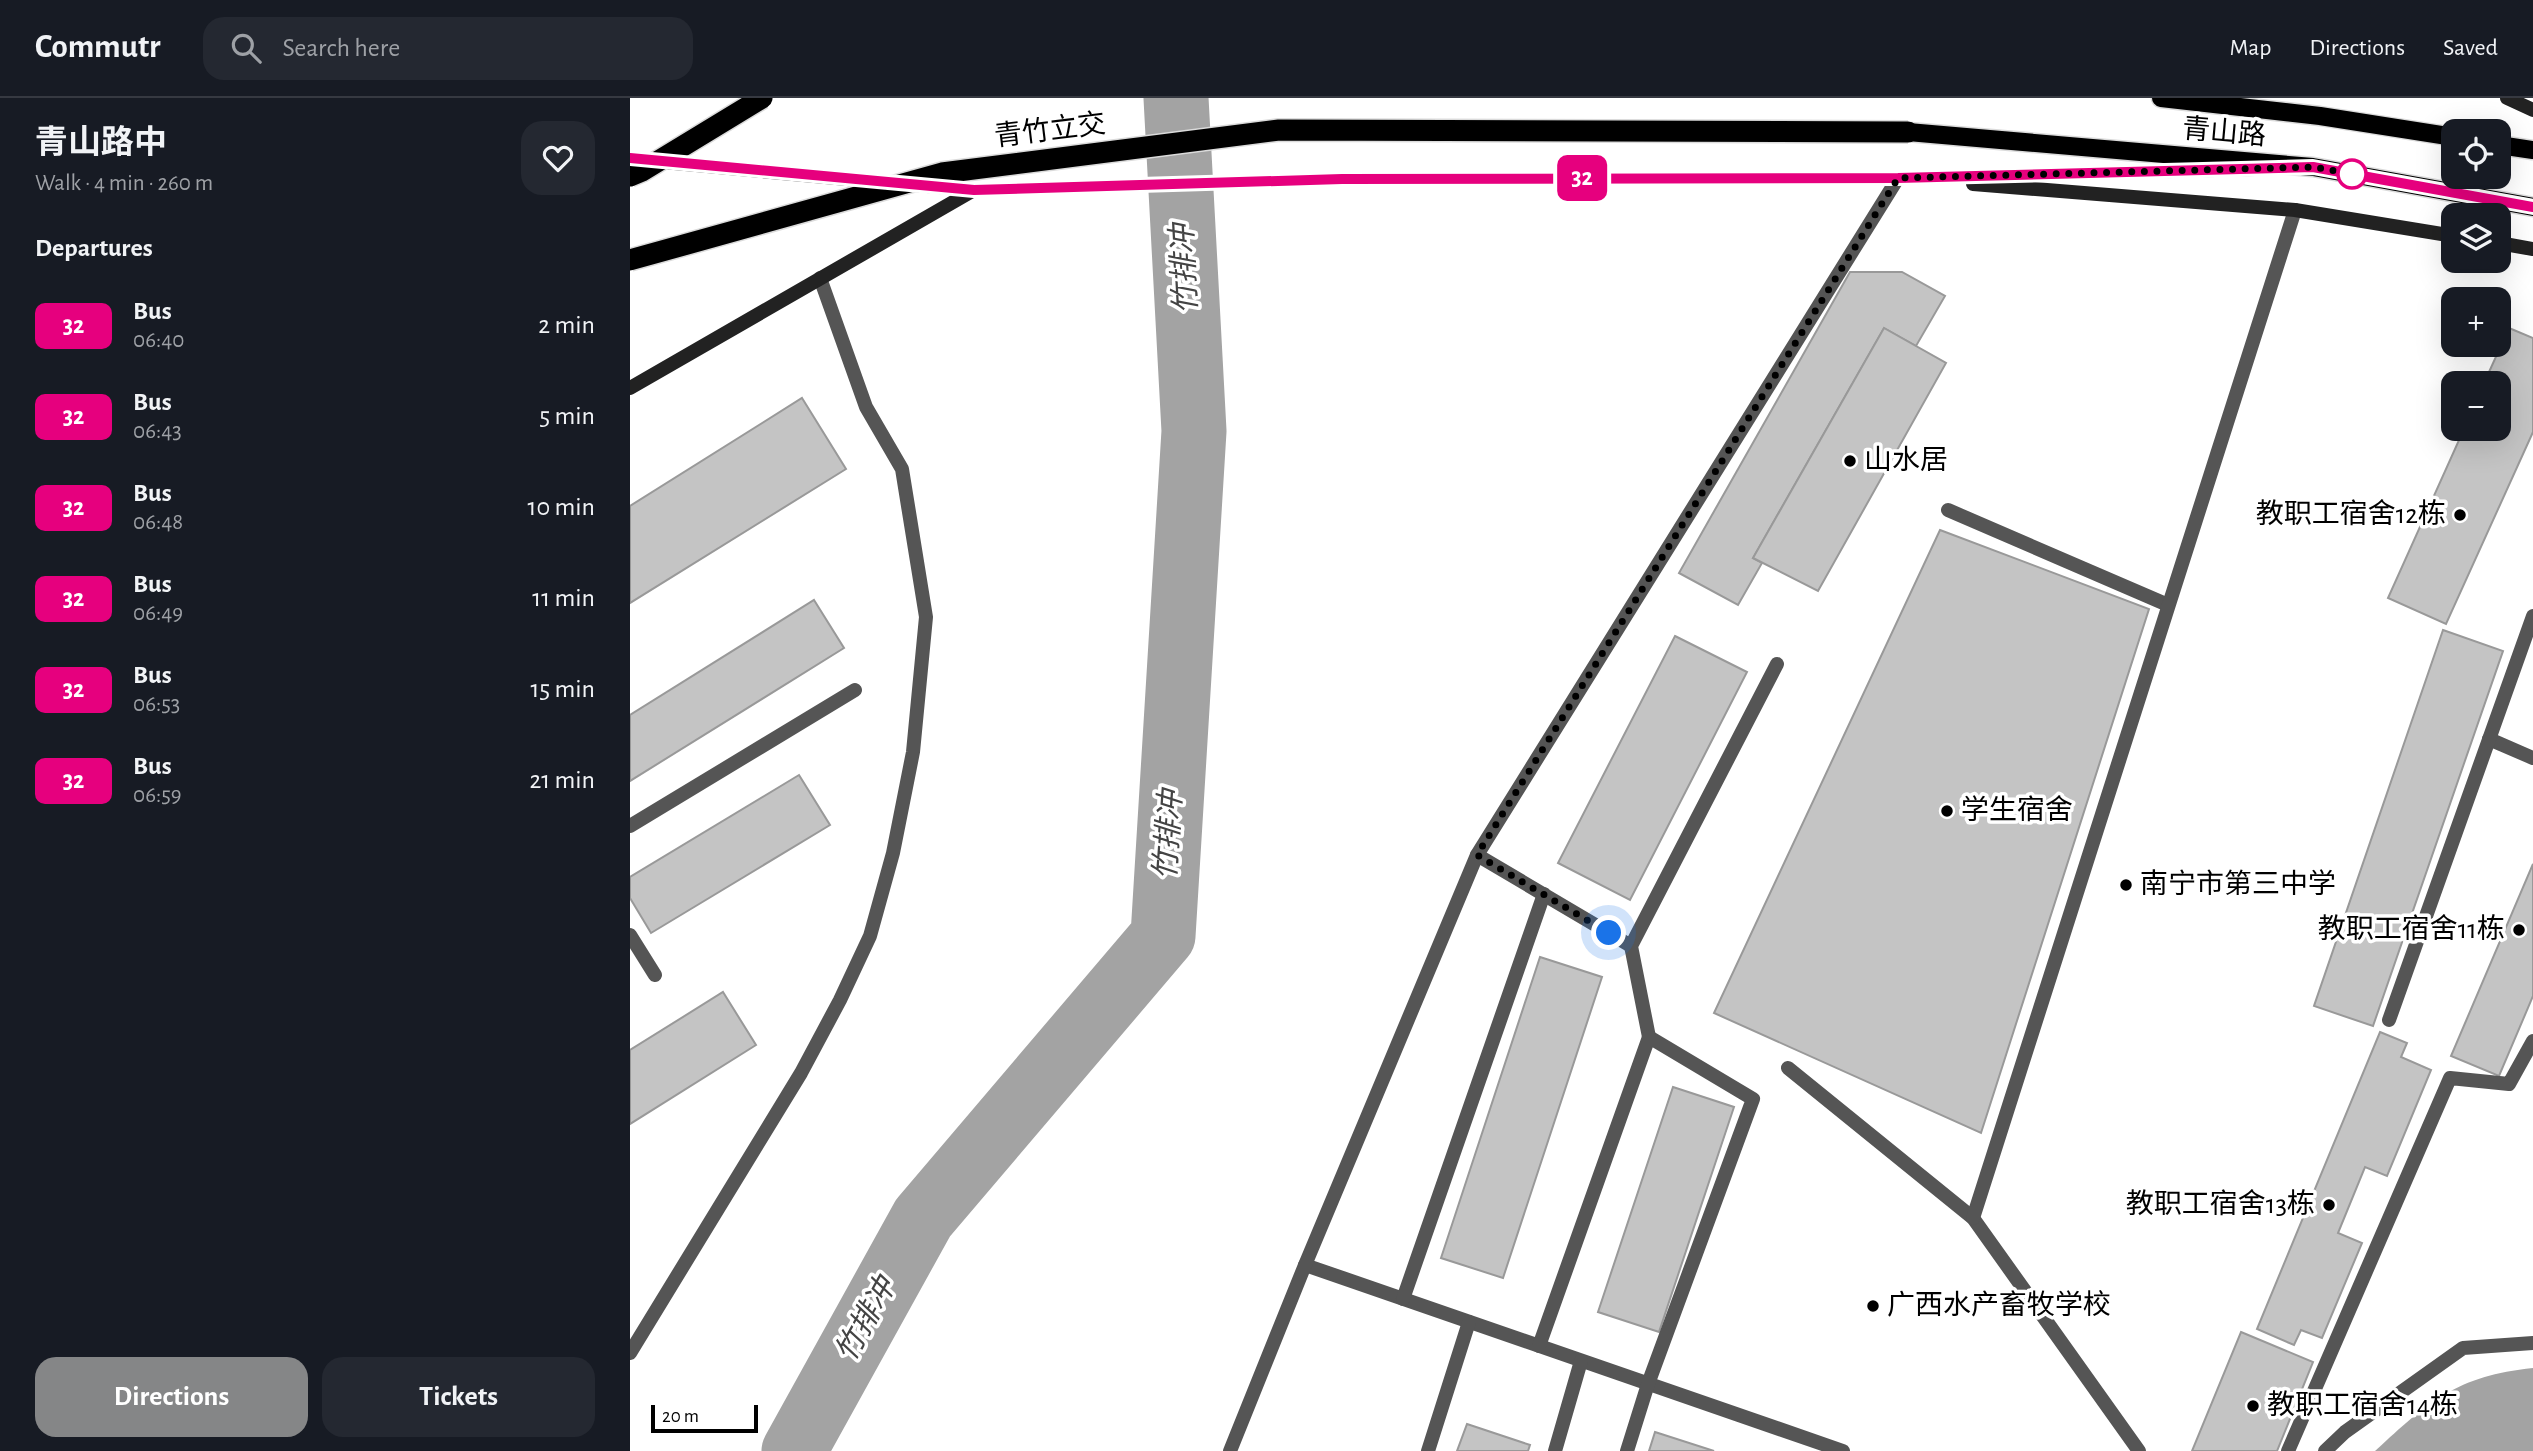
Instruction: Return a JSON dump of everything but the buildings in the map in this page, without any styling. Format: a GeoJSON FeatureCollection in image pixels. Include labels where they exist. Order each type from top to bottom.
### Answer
{"type":"FeatureCollection","features":[{"type":"Feature","properties":{"kind":"highway"},"geometry":{"type":"LineString","coordinates":[[630,176],[762,98]]}},
{"type":"Feature","properties":{"kind":"highway","name":"青竹立交"},"geometry":{"type":"LineString","coordinates":[[630,260],[942,173],[1279,130],[1908,132]]}},
{"type":"Feature","properties":{"kind":"main road","name":"青山路"},"geometry":{"type":"LineString","coordinates":[[2161,98],[2320,116],[2441,135]]}},
{"type":"Feature","properties":{"kind":"main road","name":"青山路"},"geometry":{"type":"LineString","coordinates":[[1908,132],[2313,167],[2533,207]]}},
{"type":"Feature","properties":{"kind":"main road"},"geometry":{"type":"LineString","coordinates":[[2511,147],[2533,150]]}},
{"type":"Feature","properties":{"kind":"street"},"geometry":{"type":"LineString","coordinates":[[2507,98],[2533,110]]}},
{"type":"Feature","properties":{"kind":"street"},"geometry":{"type":"LineString","coordinates":[[630,159],[974,190],[1342,179],[1898,178],[2313,167]]}},
{"type":"Feature","properties":{"kind":"street"},"geometry":{"type":"LineString","coordinates":[[1898,178],[2295,210],[2441,234]]}},
{"type":"Feature","properties":{"kind":"street"},"geometry":{"type":"LineString","coordinates":[[1230,1451],[1477,855],[1898,178]]}},
{"type":"Feature","properties":{"kind":"street"},"geometry":{"type":"LineString","coordinates":[[630,388],[974,190]]}},
{"type":"Feature","properties":{"kind":"street"},"geometry":{"type":"LineString","coordinates":[[1973,1218],[2295,210]]}},
{"type":"Feature","properties":{"kind":"street"},"geometry":{"type":"LineString","coordinates":[[2511,245],[2533,249]]}},
{"type":"Feature","properties":{"kind":"street"},"geometry":{"type":"LineString","coordinates":[[630,1353],[801,1073],[840,1000],[870,936],[893,853],[913,752],[926,617],[902,469],[866,407],[820,278]]}},
{"type":"Feature","properties":{"kind":"street"},"geometry":{"type":"LineString","coordinates":[[1948,510],[2168,605]]}},
{"type":"Feature","properties":{"kind":"street"},"geometry":{"type":"LineString","coordinates":[[2389,1020],[2533,616]]}},
{"type":"Feature","properties":{"kind":"street"},"geometry":{"type":"LineString","coordinates":[[1539,1346],[1648,1037],[1631,946],[1777,664]]}},
{"type":"Feature","properties":{"kind":"street"},"geometry":{"type":"LineString","coordinates":[[630,825],[855,690]]}},
{"type":"Feature","properties":{"kind":"street"},"geometry":{"type":"LineString","coordinates":[[2489,739],[2533,758]]}},
{"type":"Feature","properties":{"kind":"street"},"geometry":{"type":"LineString","coordinates":[[1477,855],[1631,946]]}},
{"type":"Feature","properties":{"kind":"street"},"geometry":{"type":"LineString","coordinates":[[1403,1299],[1544,894]]}},
{"type":"Feature","properties":{"kind":"street"},"geometry":{"type":"LineString","coordinates":[[630,935],[655,975]]}},
{"type":"Feature","properties":{"kind":"street"},"geometry":{"type":"LineString","coordinates":[[1628,1451],[1648,1384],[1752,1099],[1648,1037]]}},
{"type":"Feature","properties":{"kind":"street"},"geometry":{"type":"LineString","coordinates":[[2288,1451],[2450,1078],[2509,1084],[2533,1041]]}},
{"type":"Feature","properties":{"kind":"street"},"geometry":{"type":"LineString","coordinates":[[1788,1068],[1973,1218],[2139,1451]]}},
{"type":"Feature","properties":{"kind":"street"},"geometry":{"type":"LineString","coordinates":[[1305,1265],[1843,1451]]}},
{"type":"Feature","properties":{"kind":"street"},"geometry":{"type":"LineString","coordinates":[[1428,1451],[1469,1322]]}},
{"type":"Feature","properties":{"kind":"street"},"geometry":{"type":"LineString","coordinates":[[2325,1451],[2345,1432],[2463,1348],[2533,1343]]}},
{"type":"Feature","properties":{"kind":"street"},"geometry":{"type":"LineString","coordinates":[[1555,1451],[1581,1361]]}},
{"type":"Feature","properties":{"kind":"shaded area"},"geometry":{"type":"Polygon","coordinates":[[[2533,1368],[2533,1451],[2375,1451],[2412,1418],[2446,1394],[2484,1377],[2533,1368]]]}},
{"type":"Feature","properties":{"kind":"waterway","name":"竹排冲"},"geometry":{"type":"LineString","coordinates":[[794,1451],[923,1218],[1163,936],[1194,431],[1176,98]]}},
{"type":"Feature","properties":{"kind":"bus line","name":"32"},"geometry":{"type":"LineString","coordinates":[[630,158],[974,190],[1342,179],[1898,178],[2313,167],[2533,207]]}},
{"type":"Feature","properties":{"kind":"place","name":"山水居"},"geometry":{"type":"Point","coordinates":[1850,461]}},
{"type":"Feature","properties":{"kind":"place","name":"教职工宿舍12栋"},"geometry":{"type":"Point","coordinates":[2460,515]}},
{"type":"Feature","properties":{"kind":"place","name":"学生宿舍"},"geometry":{"type":"Point","coordinates":[1947,811]}},
{"type":"Feature","properties":{"kind":"place","name":"南宁市第三中学"},"geometry":{"type":"Point","coordinates":[2126,885]}},
{"type":"Feature","properties":{"kind":"place","name":"教职工宿舍11栋"},"geometry":{"type":"Point","coordinates":[2519,930]}},
{"type":"Feature","properties":{"kind":"place","name":"教职工宿舍13栋"},"geometry":{"type":"Point","coordinates":[2329,1205]}},
{"type":"Feature","properties":{"kind":"place","name":"广西水产畜牧学校"},"geometry":{"type":"Point","coordinates":[1873,1306]}},
{"type":"Feature","properties":{"kind":"place","name":"教职工宿舍14栋"},"geometry":{"type":"Point","coordinates":[2253,1406]}},
{"type":"Feature","properties":{"kind":"route"},"geometry":{"type":"LineString","coordinates":[[1609,933],[1477,855],[1898,178],[2313,167],[2352,174]]}}]}
